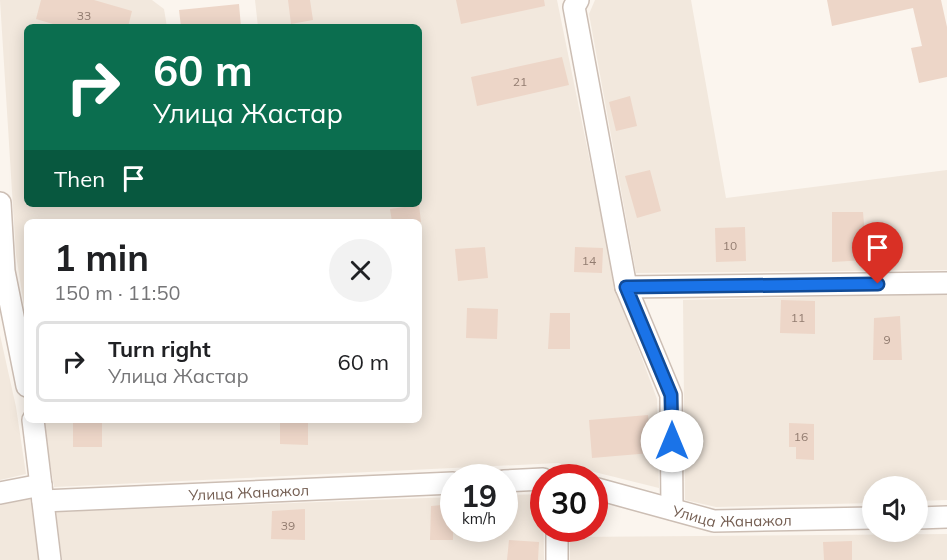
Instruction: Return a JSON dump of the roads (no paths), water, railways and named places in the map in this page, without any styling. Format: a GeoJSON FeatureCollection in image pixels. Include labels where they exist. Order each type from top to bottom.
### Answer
{"type":"FeatureCollection","features":[{"type":"Feature","properties":{"kind":"street"},"geometry":{"type":"LineString","coordinates":[[578,0],[574,8],[626,287],[671,395],[672,509]]}},
{"type":"Feature","properties":{"kind":"street"},"geometry":{"type":"LineString","coordinates":[[0,202],[4,272],[24,371]]}},
{"type":"Feature","properties":{"kind":"street"},"geometry":{"type":"LineString","coordinates":[[626,287],[947,283]]}},
{"type":"Feature","properties":{"kind":"street"},"geometry":{"type":"LineString","coordinates":[[33,423],[50,560]]}},
{"type":"Feature","properties":{"kind":"street","name":"Улица Жанажол"},"geometry":{"type":"LineString","coordinates":[[0,493],[440,483]]}},
{"type":"Feature","properties":{"kind":"street","name":"Улица Жанажол"},"geometry":{"type":"LineString","coordinates":[[608,492],[714,521],[862,518]]}},
{"type":"Feature","properties":{"kind":"street"},"geometry":{"type":"LineString","coordinates":[[928,518],[947,517]]}},
{"type":"Feature","properties":{"kind":"street"},"geometry":{"type":"LineString","coordinates":[[557,542],[557,560]]}}]}
